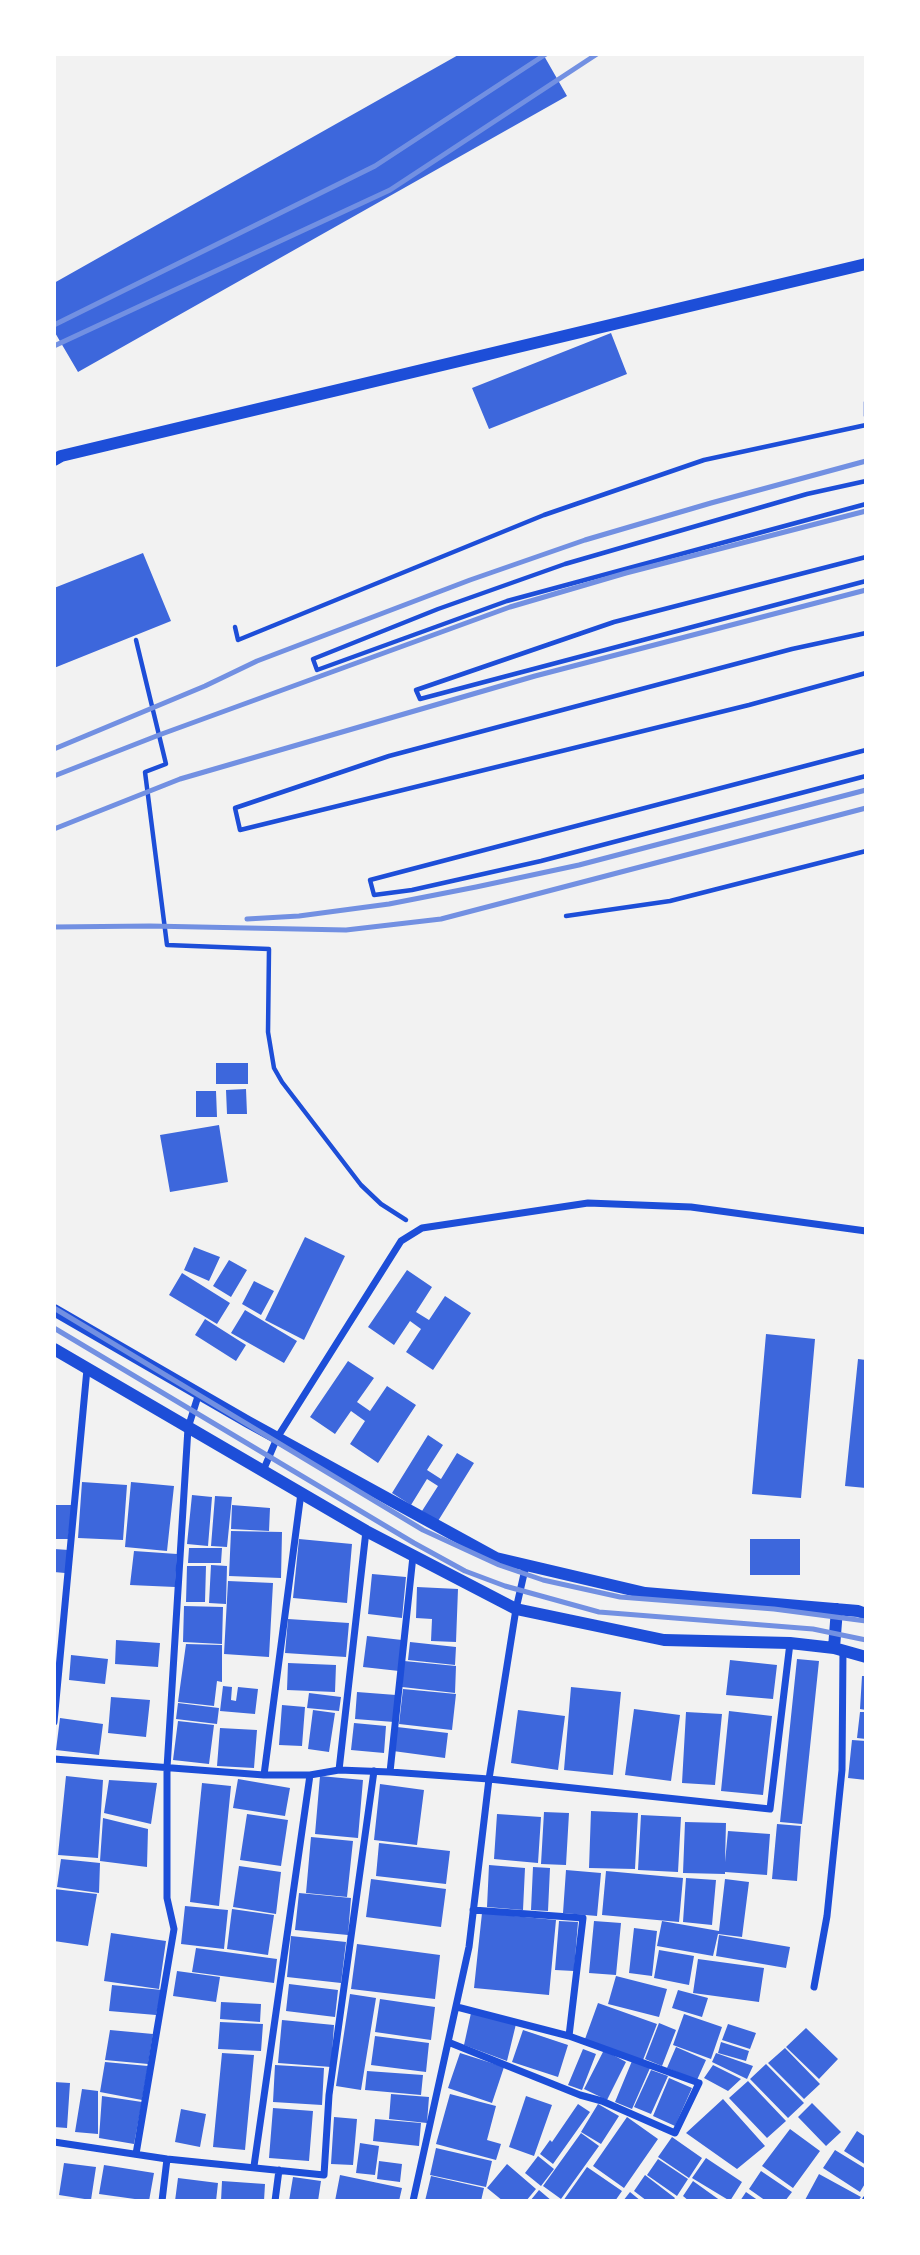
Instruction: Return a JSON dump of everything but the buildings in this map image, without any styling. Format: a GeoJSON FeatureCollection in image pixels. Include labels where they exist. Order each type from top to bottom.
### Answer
{"type":"FeatureCollection","features":[{"type":"Feature","properties":{"kind":"street"},"geometry":{"type":"LineString","coordinates":[[54,460],[74,452],[866,264]]}},
{"type":"Feature","properties":{"kind":"street"},"geometry":{"type":"LineString","coordinates":[[262,1471],[277,1438],[401,1241],[422,1228],[588,1203],[691,1207],[866,1231]]}},
{"type":"Feature","properties":{"kind":"street"},"geometry":{"type":"LineString","coordinates":[[54,1310],[277,1438],[496,1558],[645,1593],[837,1609],[866,1614]]}},
{"type":"Feature","properties":{"kind":"street"},"geometry":{"type":"LineString","coordinates":[[54,1349],[366,1531],[516,1609],[664,1640],[790,1643],[839,1649],[866,1657]]}},
{"type":"Feature","properties":{"kind":"street"},"geometry":{"type":"LineString","coordinates":[[54,1723],[87,1369]]}},
{"type":"Feature","properties":{"kind":"street"},"geometry":{"type":"LineString","coordinates":[[136,2154],[174,1929],[167,1898],[167,1768],[188,1428],[199,1393]]}},
{"type":"Feature","properties":{"kind":"street"},"geometry":{"type":"LineString","coordinates":[[264,1775],[301,1493]]}},
{"type":"Feature","properties":{"kind":"street"},"geometry":{"type":"LineString","coordinates":[[339,1770],[366,1531]]}},
{"type":"Feature","properties":{"kind":"street"},"geometry":{"type":"LineString","coordinates":[[390,1772],[413,1556]]}},
{"type":"Feature","properties":{"kind":"street"},"geometry":{"type":"LineString","coordinates":[[413,2201],[469,1947],[489,1779],[516,1609],[526,1565]]}},
{"type":"Feature","properties":{"kind":"street"},"geometry":{"type":"LineString","coordinates":[[814,1987],[827,1916],[842,1770],[837,1609]]}},
{"type":"Feature","properties":{"kind":"street"},"geometry":{"type":"LineString","coordinates":[[54,1759],[264,1775],[310,1775],[339,1770],[390,1772],[489,1779],[770,1809],[790,1643]]}},
{"type":"Feature","properties":{"kind":"street"},"geometry":{"type":"LineString","coordinates":[[54,2142],[167,2159],[324,2175],[330,2095],[374,1771]]}},
{"type":"Feature","properties":{"kind":"street"},"geometry":{"type":"LineString","coordinates":[[254,2166],[310,1775]]}},
{"type":"Feature","properties":{"kind":"street"},"geometry":{"type":"LineString","coordinates":[[473,1910],[583,1918],[569,2036]]}},
{"type":"Feature","properties":{"kind":"street"},"geometry":{"type":"LineString","coordinates":[[448,2042],[580,2095],[602,2101],[675,2133],[699,2083],[569,2036],[457,2007]]}},
{"type":"Feature","properties":{"kind":"street"},"geometry":{"type":"LineString","coordinates":[[162,2201],[167,2159]]}},
{"type":"Feature","properties":{"kind":"street"},"geometry":{"type":"LineString","coordinates":[[275,2201],[279,2170]]}},
{"type":"Feature","properties":{"kind":"path"},"geometry":{"type":"LineString","coordinates":[[865,402],[866,416]]}},
{"type":"Feature","properties":{"kind":"path"},"geometry":{"type":"LineString","coordinates":[[235,627],[238,640],[544,515],[704,460],[866,425]]}},
{"type":"Feature","properties":{"kind":"path"},"geometry":{"type":"LineString","coordinates":[[866,481],[807,495],[565,564],[438,609],[313,659],[317,670],[507,601],[866,504]]}},
{"type":"Feature","properties":{"kind":"path"},"geometry":{"type":"LineString","coordinates":[[866,557],[614,622],[416,690],[420,699],[866,582]]}},
{"type":"Feature","properties":{"kind":"path"},"geometry":{"type":"LineString","coordinates":[[866,632],[792,649],[389,756],[235,808],[240,830],[750,705],[866,673]]}},
{"type":"Feature","properties":{"kind":"path"},"geometry":{"type":"LineString","coordinates":[[135,640],[166,764],[145,772],[167,945],[268,949],[268,1032],[274,1068],[361,1185],[381,1204],[422,1228]]}},
{"type":"Feature","properties":{"kind":"path"},"geometry":{"type":"LineString","coordinates":[[866,750],[370,880],[374,895],[412,890],[541,860],[866,776]]}},
{"type":"Feature","properties":{"kind":"path"},"geometry":{"type":"LineString","coordinates":[[566,916],[670,901],[866,851]]}},
{"type":"Feature","properties":{"kind":"railway"},"geometry":{"type":"LineString","coordinates":[[54,325],[375,166],[546,54]]}},
{"type":"Feature","properties":{"kind":"railway"},"geometry":{"type":"LineString","coordinates":[[54,346],[390,190],[597,54]]}},
{"type":"Feature","properties":{"kind":"railway"},"geometry":{"type":"LineString","coordinates":[[54,749],[205,686],[257,661],[470,580],[585,540],[866,461]]}},
{"type":"Feature","properties":{"kind":"railway"},"geometry":{"type":"LineString","coordinates":[[54,776],[510,607],[626,573],[866,511]]}},
{"type":"Feature","properties":{"kind":"railway"},"geometry":{"type":"LineString","coordinates":[[54,829],[180,779],[535,676],[866,590]]}},
{"type":"Feature","properties":{"kind":"railway"},"geometry":{"type":"LineString","coordinates":[[247,919],[299,916],[389,904],[476,887],[579,865],[866,790]]}},
{"type":"Feature","properties":{"kind":"railway"},"geometry":{"type":"LineString","coordinates":[[54,927],[346,930],[441,919],[866,808]]}},
{"type":"Feature","properties":{"kind":"railway"},"geometry":{"type":"LineString","coordinates":[[54,1308],[423,1530],[499,1565],[543,1580],[620,1597],[774,1609],[866,1621]]}},
{"type":"Feature","properties":{"kind":"railway"},"geometry":{"type":"LineString","coordinates":[[54,1328],[465,1571],[505,1586],[599,1612],[813,1629],[866,1640]]}}]}
